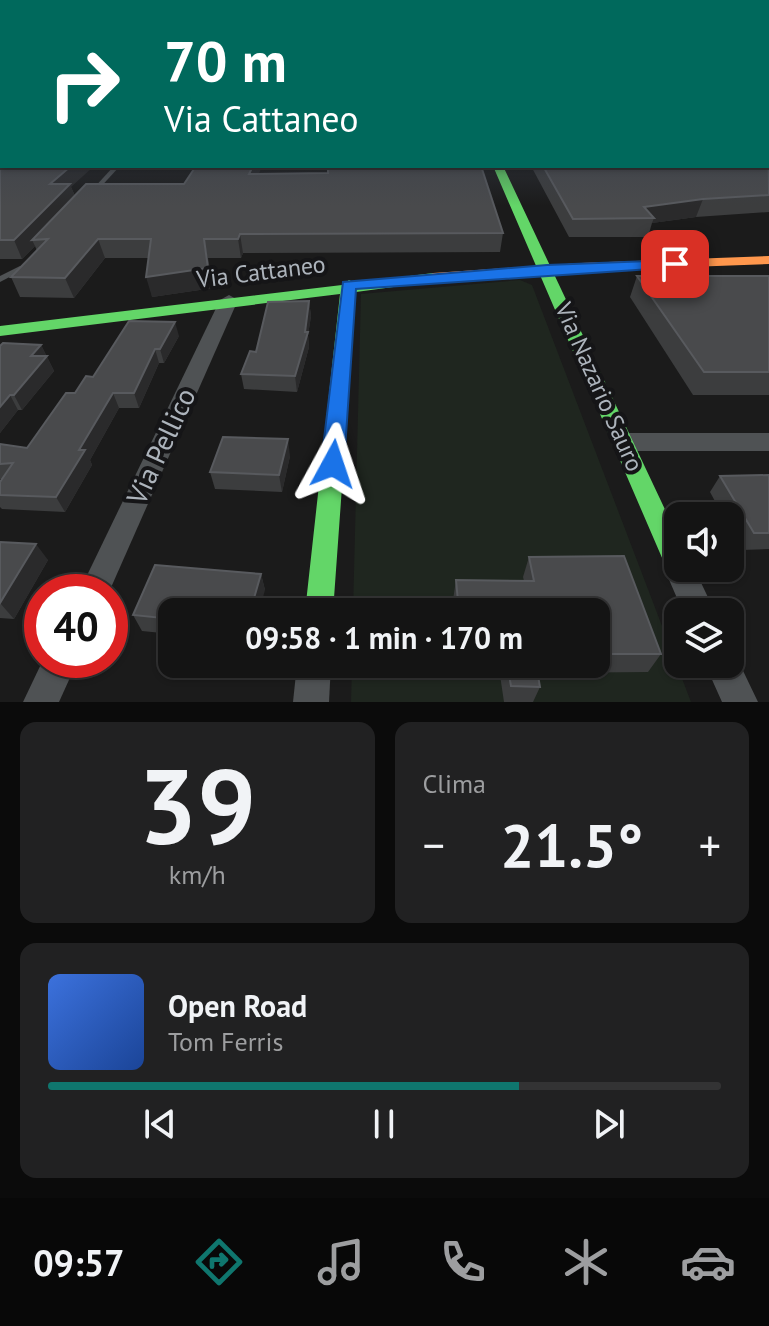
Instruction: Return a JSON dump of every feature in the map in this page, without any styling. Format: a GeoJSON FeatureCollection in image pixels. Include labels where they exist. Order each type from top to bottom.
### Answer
{"type":"FeatureCollection","features":[{"type":"Feature","properties":{"kind":"street","name":"Via Nazario Sauro"},"geometry":{"type":"LineString","coordinates":[[499,168],[664,533]]}},
{"type":"Feature","properties":{"kind":"street","name":"Via Cattaneo"},"geometry":{"type":"LineString","coordinates":[[0,331],[349,285],[547,270],[769,260]]}},
{"type":"Feature","properties":{"kind":"street"},"geometry":{"type":"LineString","coordinates":[[320,598],[349,285]]}},
{"type":"Feature","properties":{"kind":"street","name":"Via Pellico"},"geometry":{"type":"LineString","coordinates":[[102,574],[229,300]]}},
{"type":"Feature","properties":{"kind":"street"},"geometry":{"type":"LineString","coordinates":[[623,442],[769,442]]}},
{"type":"Feature","properties":{"kind":"street"},"geometry":{"type":"LineString","coordinates":[[41,702],[52,678]]}},
{"type":"Feature","properties":{"kind":"street"},"geometry":{"type":"LineString","coordinates":[[311,702],[313,678]]}},
{"type":"Feature","properties":{"kind":"street"},"geometry":{"type":"LineString","coordinates":[[729,678],[740,702]]}},
{"type":"Feature","properties":{"kind":"lane"},"geometry":{"type":"LineString","coordinates":[[87,198],[115,168]]}},
{"type":"Feature","properties":{"kind":"lane"},"geometry":{"type":"LineString","coordinates":[[0,279],[20,271],[28,263]]}},
{"type":"Feature","properties":{"kind":"shaded area"},"geometry":{"type":"Polygon","coordinates":[[[520,280],[532,285],[664,631],[664,678],[682,678],[691,702],[351,702],[352,678],[610,678],[610,598],[353,598],[361,294],[520,280]]]}},
{"type":"Feature","properties":{"kind":"building"},"geometry":{"type":"Polygon","coordinates":[[[0,168],[69,168],[50,184],[70,184],[14,240],[0,240],[0,168]]]}},
{"type":"Feature","properties":{"kind":"building"},"geometry":{"type":"Polygon","coordinates":[[[195,168],[252,168],[249,174],[328,173],[328,168],[482,168],[503,233],[240,234],[238,239],[204,239],[208,268],[146,277],[151,239],[98,239],[65,278],[11,277],[48,239],[32,240],[86,184],[184,184],[195,168]]]}},
{"type":"Feature","properties":{"kind":"building"},"geometry":{"type":"Polygon","coordinates":[[[544,168],[769,168],[769,195],[644,207],[654,218],[573,219],[544,168]]]}},
{"type":"Feature","properties":{"kind":"building"},"geometry":{"type":"Polygon","coordinates":[[[637,276],[769,276],[769,372],[704,372],[637,276]]]}},
{"type":"Feature","properties":{"kind":"building"},"geometry":{"type":"Polygon","coordinates":[[[309,301],[305,332],[308,332],[295,376],[241,374],[250,351],[256,352],[268,302],[309,301]]]}},
{"type":"Feature","properties":{"kind":"building"},"geometry":{"type":"Polygon","coordinates":[[[129,321],[175,322],[160,349],[155,349],[134,393],[113,393],[79,450],[85,450],[56,497],[0,495],[0,482],[13,463],[0,464],[0,444],[27,448],[66,393],[75,393],[86,376],[93,377],[129,321]]]}},
{"type":"Feature","properties":{"kind":"building"},"geometry":{"type":"Polygon","coordinates":[[[3,343],[41,345],[31,356],[47,356],[0,407],[0,346],[3,343]]]}},
{"type":"Feature","properties":{"kind":"building"},"geometry":{"type":"Polygon","coordinates":[[[223,437],[288,439],[279,475],[210,472],[223,437]]]}},
{"type":"Feature","properties":{"kind":"building"},"geometry":{"type":"Polygon","coordinates":[[[769,475],[769,533],[754,533],[744,516],[744,502],[736,502],[720,476],[769,475]]]}},
{"type":"Feature","properties":{"kind":"building"},"geometry":{"type":"Polygon","coordinates":[[[0,542],[36,544],[0,603],[0,542]]]}},
{"type":"Feature","properties":{"kind":"building"},"geometry":{"type":"Polygon","coordinates":[[[624,556],[661,654],[610,654],[610,598],[458,598],[456,580],[534,581],[529,557],[624,556]]]}},
{"type":"Feature","properties":{"kind":"building"},"geometry":{"type":"Polygon","coordinates":[[[155,565],[261,574],[254,598],[158,598],[158,618],[133,615],[155,565]]]}},
{"type":"Feature","properties":{"kind":"building"},"geometry":{"type":"Polygon","coordinates":[[[510,678],[538,678],[540,687],[511,686],[510,678]]]}},
{"type":"Feature","properties":{"kind":"traffic: fast"},"geometry":{"type":"LineString","coordinates":[[499,168],[664,534]]}},
{"type":"Feature","properties":{"kind":"traffic: fast"},"geometry":{"type":"LineString","coordinates":[[0,331],[433,278]]}},
{"type":"Feature","properties":{"kind":"traffic: fast"},"geometry":{"type":"LineString","coordinates":[[320,598],[349,285]]}},
{"type":"Feature","properties":{"kind":"traffic: slow"},"geometry":{"type":"LineString","coordinates":[[433,278],[581,267],[769,260]]}},
{"type":"Feature","properties":{"kind":"route"},"geometry":{"type":"LineString","coordinates":[[333,464],[349,285],[581,267],[675,264]]}}]}
